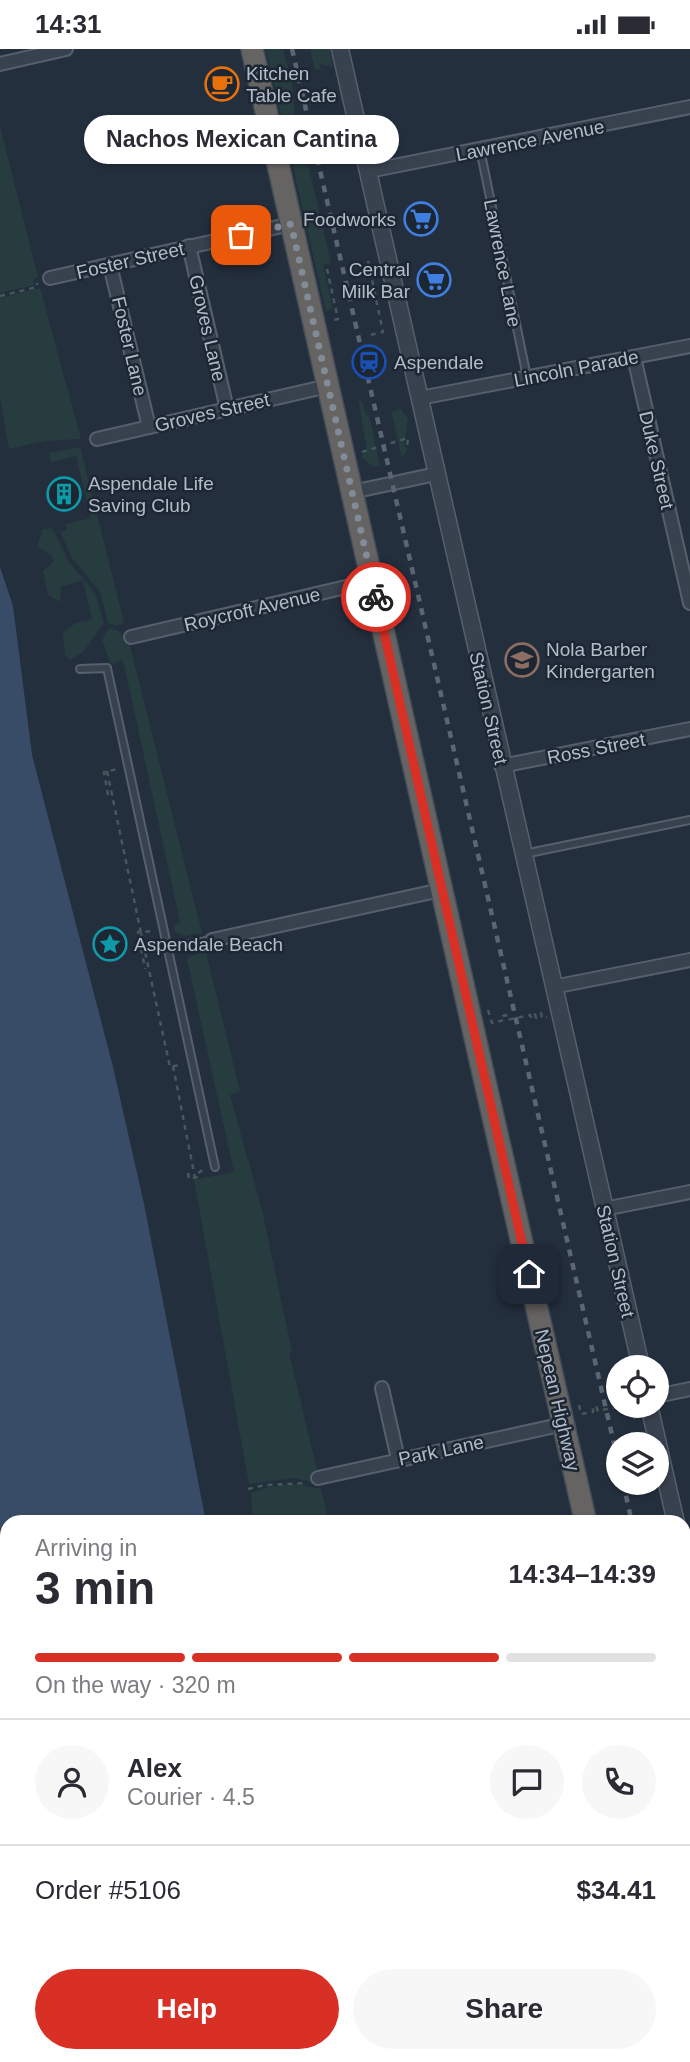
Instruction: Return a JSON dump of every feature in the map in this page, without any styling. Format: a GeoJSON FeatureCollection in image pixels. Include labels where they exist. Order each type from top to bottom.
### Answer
{"type":"FeatureCollection","features":[{"type":"Feature","properties":{"kind":"highway","name":"Nepean Highway"},"geometry":{"type":"LineString","coordinates":[[252,49],[584,1515]]}},
{"type":"Feature","properties":{"kind":"street"},"geometry":{"type":"LineString","coordinates":[[0,64],[66,49]]}},
{"type":"Feature","properties":{"kind":"street","name":"Station Street"},"geometry":{"type":"LineString","coordinates":[[340,49],[501,766],[638,1355]]}},
{"type":"Feature","properties":{"kind":"street","name":"Lawrence Avenue"},"geometry":{"type":"LineString","coordinates":[[369,171],[690,107]]}},
{"type":"Feature","properties":{"kind":"street","name":"Foster Street"},"geometry":{"type":"LineString","coordinates":[[46,280],[291,224]]}},
{"type":"Feature","properties":{"kind":"street","name":"Groves Lane"},"geometry":{"type":"LineString","coordinates":[[189,246],[227,409]]}},
{"type":"Feature","properties":{"kind":"street","name":"Foster Lane"},"geometry":{"type":"LineString","coordinates":[[110,265],[149,427]]}},
{"type":"Feature","properties":{"kind":"street","name":"Lincoln Parade"},"geometry":{"type":"LineString","coordinates":[[420,398],[690,346]]}},
{"type":"Feature","properties":{"kind":"street","name":"Duke Street"},"geometry":{"type":"LineString","coordinates":[[634,357],[690,603]]}},
{"type":"Feature","properties":{"kind":"street","name":"Groves Street"},"geometry":{"type":"LineString","coordinates":[[97,439],[328,386]]}},
{"type":"Feature","properties":{"kind":"street"},"geometry":{"type":"LineString","coordinates":[[352,492],[436,474]]}},
{"type":"Feature","properties":{"kind":"street","name":"Roycroft Avenue"},"geometry":{"type":"LineString","coordinates":[[131,637],[372,581]]}},
{"type":"Feature","properties":{"kind":"street","name":"Ross Street"},"geometry":{"type":"LineString","coordinates":[[501,766],[690,729]]}},
{"type":"Feature","properties":{"kind":"street"},"geometry":{"type":"LineString","coordinates":[[212,940],[441,890]]}},
{"type":"Feature","properties":{"kind":"street"},"geometry":{"type":"LineString","coordinates":[[553,987],[690,960]]}},
{"type":"Feature","properties":{"kind":"street"},"geometry":{"type":"LineString","coordinates":[[604,1209],[690,1192]]}},
{"type":"Feature","properties":{"kind":"street"},"geometry":{"type":"LineString","coordinates":[[382,1388],[398,1459]]}},
{"type":"Feature","properties":{"kind":"street"},"geometry":{"type":"LineString","coordinates":[[669,1393],[690,1389]]}},
{"type":"Feature","properties":{"kind":"street","name":"Park Lane"},"geometry":{"type":"LineString","coordinates":[[318,1478],[562,1415]]}},
{"type":"Feature","properties":{"kind":"street"},"geometry":{"type":"LineString","coordinates":[[652,1418],[674,1515]]}},
{"type":"Feature","properties":{"kind":"lane","name":"Lawrence Lane"},"geometry":{"type":"LineString","coordinates":[[480,149],[527,378]]}},
{"type":"Feature","properties":{"kind":"lane"},"geometry":{"type":"LineString","coordinates":[[80,669],[107,668],[215,1167]]}},
{"type":"Feature","properties":{"kind":"lane"},"geometry":{"type":"LineString","coordinates":[[522,855],[690,820]]}},
{"type":"Feature","properties":{"kind":"lane"},"geometry":{"type":"LineString","coordinates":[[169,948],[212,940]]}},
{"type":"Feature","properties":{"kind":"path"},"geometry":{"type":"LineString","coordinates":[[368,261],[383,332],[370,335]]}},
{"type":"Feature","properties":{"kind":"path"},"geometry":{"type":"LineString","coordinates":[[327,269],[338,319],[330,321]]}},
{"type":"Feature","properties":{"kind":"path"},"geometry":{"type":"LineString","coordinates":[[0,296],[37,287],[46,280]]}},
{"type":"Feature","properties":{"kind":"path"},"geometry":{"type":"LineString","coordinates":[[359,453],[368,448],[408,438],[407,447]]}},
{"type":"Feature","properties":{"kind":"path"},"geometry":{"type":"LineString","coordinates":[[108,795],[104,772],[128,766]]}},
{"type":"Feature","properties":{"kind":"path"},"geometry":{"type":"LineString","coordinates":[[107,771],[170,1067],[192,1062]]}},
{"type":"Feature","properties":{"kind":"path"},"geometry":{"type":"LineString","coordinates":[[136,926],[140,932],[145,969]]}},
{"type":"Feature","properties":{"kind":"path"},"geometry":{"type":"LineString","coordinates":[[140,932],[164,927]]}},
{"type":"Feature","properties":{"kind":"path"},"geometry":{"type":"LineString","coordinates":[[469,1012],[488,1008],[492,1023],[504,1020],[503,1016],[506,1015],[507,1020],[530,1015],[532,1019],[536,1018],[535,1014],[541,1013],[542,1018],[559,1014]]}},
{"type":"Feature","properties":{"kind":"path"},"geometry":{"type":"LineString","coordinates":[[173,1066],[195,1178]]}},
{"type":"Feature","properties":{"kind":"path"},"geometry":{"type":"LineString","coordinates":[[188,1173],[190,1179],[195,1178],[203,1170],[215,1167]]}},
{"type":"Feature","properties":{"kind":"path"},"geometry":{"type":"LineString","coordinates":[[562,1415],[578,1401],[581,1414],[593,1412],[593,1407],[596,1406],[598,1411],[606,1409]]}},
{"type":"Feature","properties":{"kind":"path"},"geometry":{"type":"LineString","coordinates":[[248,1489],[300,1482],[319,1486],[318,1478]]}},
{"type":"Feature","properties":{"kind":"green space"},"geometry":{"type":"Polygon","coordinates":[[[266,49],[283,49],[290,76],[296,124],[303,142],[331,263],[323,265],[333,309],[326,311],[266,49]]]}},
{"type":"Feature","properties":{"kind":"green space"},"geometry":{"type":"Polygon","coordinates":[[[310,49],[329,49],[333,67],[320,64],[321,69],[315,70],[310,49]]]}},
{"type":"Feature","properties":{"kind":"green space"},"geometry":{"type":"Polygon","coordinates":[[[0,127],[38,277],[33,279],[34,285],[0,293],[0,127]]]}},
{"type":"Feature","properties":{"kind":"green space"},"geometry":{"type":"Polygon","coordinates":[[[40,288],[81,439],[44,441],[9,449],[0,397],[0,298],[40,288]]]}},
{"type":"Feature","properties":{"kind":"green space"},"geometry":{"type":"Polygon","coordinates":[[[358,398],[363,403],[366,415],[369,415],[380,466],[373,467],[361,457],[367,451],[358,398]]]}},
{"type":"Feature","properties":{"kind":"green space"},"geometry":{"type":"Polygon","coordinates":[[[399,407],[408,419],[404,446],[408,449],[402,458],[391,411],[399,410],[399,407]]]}},
{"type":"Feature","properties":{"kind":"green space"},"geometry":{"type":"Polygon","coordinates":[[[80,447],[124,623],[116,626],[108,623],[100,592],[72,558],[60,532],[67,530],[66,524],[91,518],[76,456],[51,462],[49,453],[80,447]]]}},
{"type":"Feature","properties":{"kind":"green space"},"geometry":{"type":"Polygon","coordinates":[[[52,528],[69,562],[95,593],[104,623],[83,652],[70,660],[65,655],[63,632],[76,623],[92,620],[83,580],[61,587],[60,602],[48,595],[43,571],[53,562],[52,556],[37,546],[43,529],[52,528]]]}},
{"type":"Feature","properties":{"kind":"green space"},"geometry":{"type":"Polygon","coordinates":[[[110,628],[121,632],[124,643],[129,642],[202,933],[184,936],[175,932],[174,925],[180,922],[124,664],[121,660],[114,664],[110,662],[102,639],[110,628]]]}},
{"type":"Feature","properties":{"kind":"green space"},"geometry":{"type":"Polygon","coordinates":[[[205,948],[240,1091],[230,1095],[262,1210],[292,1352],[289,1353],[318,1474],[316,1483],[294,1478],[249,1484],[194,1180],[234,1172],[187,959],[205,948]]]}},
{"type":"Feature","properties":{"kind":"green space"},"geometry":{"type":"Polygon","coordinates":[[[296,1484],[321,1489],[327,1515],[253,1515],[251,1493],[269,1487],[296,1484]]]}},
{"type":"Feature","properties":{"kind":"water"},"geometry":{"type":"Polygon","coordinates":[[[0,567],[13,606],[32,755],[113,1067],[144,1204],[205,1515],[0,1515],[0,567]]]}},
{"type":"Feature","properties":{"kind":"railway"},"geometry":{"type":"LineString","coordinates":[[292,49],[611,1432]]}},
{"type":"Feature","properties":{"kind":"railway"},"geometry":{"type":"LineString","coordinates":[[626,1495],[630,1515]]}},
{"type":"Feature","properties":{"kind":"way so far"},"geometry":{"type":"LineString","coordinates":[[241,235],[291,224],[376,597]]}},
{"type":"Feature","properties":{"kind":"place","name":"Kitchen Table Cafe"},"geometry":{"type":"Point","coordinates":[222,84]}},
{"type":"Feature","properties":{"kind":"place","name":"Foodworks"},"geometry":{"type":"Point","coordinates":[421,219]}},
{"type":"Feature","properties":{"kind":"place","name":"Nachos Mexican Cantina"},"geometry":{"type":"Point","coordinates":[241,235]}},
{"type":"Feature","properties":{"kind":"place","name":"Central Milk Bar"},"geometry":{"type":"Point","coordinates":[434,280]}},
{"type":"Feature","properties":{"kind":"place","name":"Aspendale"},"geometry":{"type":"Point","coordinates":[369,362]}},
{"type":"Feature","properties":{"kind":"place","name":"Aspendale Life Saving Club"},"geometry":{"type":"Point","coordinates":[64,494]}},
{"type":"Feature","properties":{"kind":"place","name":"Nola Barber Kindergarten"},"geometry":{"type":"Point","coordinates":[522,660]}},
{"type":"Feature","properties":{"kind":"place","name":"Aspendale Beach"},"geometry":{"type":"Point","coordinates":[110,944]}},
{"type":"Feature","properties":{"kind":"route"},"geometry":{"type":"LineString","coordinates":[[376,597],[529,1274]]}}]}
